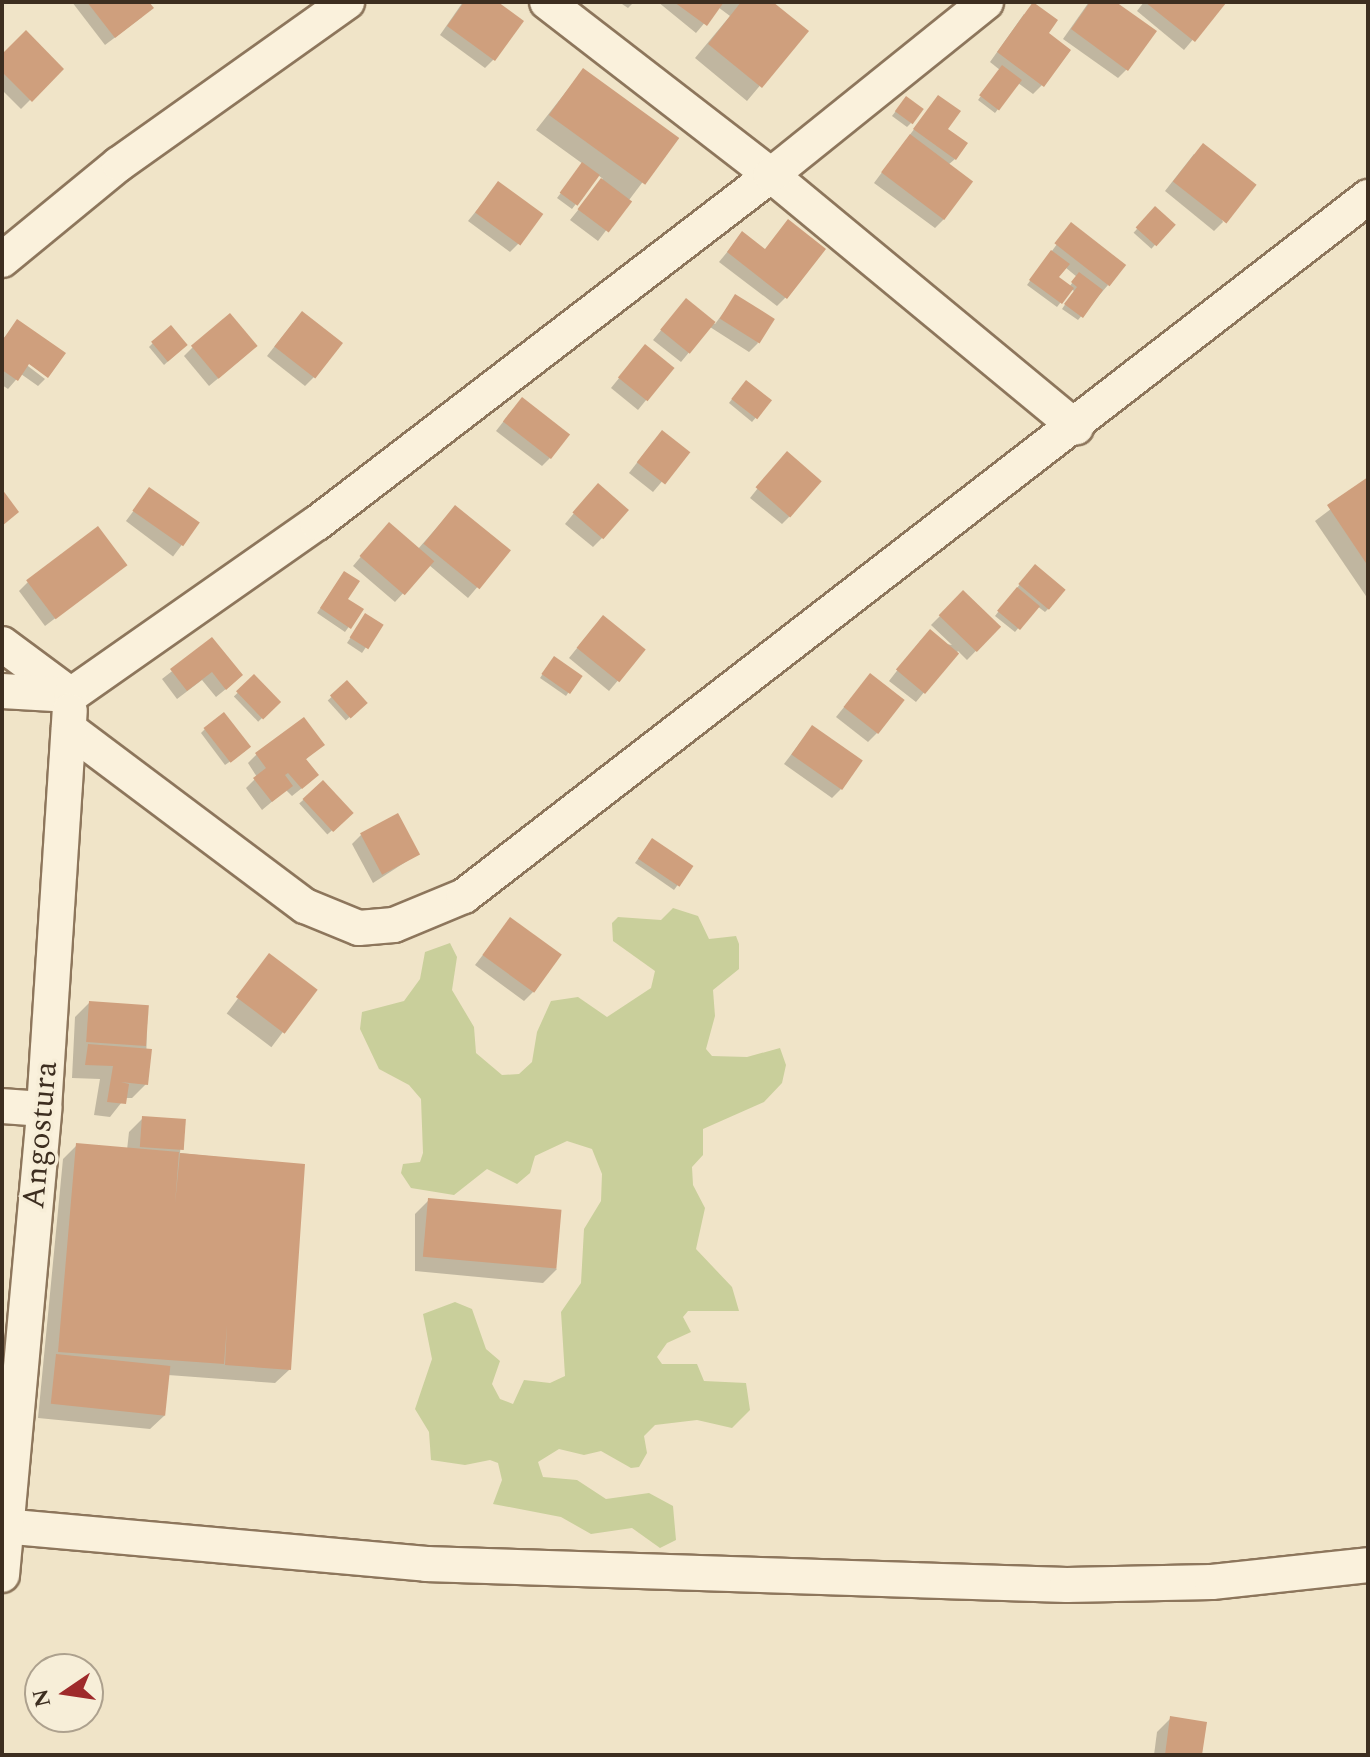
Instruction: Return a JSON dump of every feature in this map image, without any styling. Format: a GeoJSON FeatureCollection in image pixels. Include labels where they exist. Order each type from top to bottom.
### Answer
{"type":"FeatureCollection","features":[{"type":"Feature","properties":{"kind":"street"},"geometry":{"type":"LineString","coordinates":[[2,260],[119,164],[347,2]]}},
{"type":"Feature","properties":{"kind":"street"},"geometry":{"type":"LineString","coordinates":[[547,2],[771,175],[1076,427]]}},
{"type":"Feature","properties":{"kind":"street"},"geometry":{"type":"LineString","coordinates":[[2,691],[71,695],[317,523],[771,175],[986,2]]}},
{"type":"Feature","properties":{"kind":"street"},"geometry":{"type":"LineString","coordinates":[[69,729],[305,906],[359,928],[394,925],[464,896],[1076,427],[1368,197]]}},
{"type":"Feature","properties":{"kind":"street"},"geometry":{"type":"LineString","coordinates":[[2,644],[71,695]]}},
{"type":"Feature","properties":{"kind":"street","name":"Angostura"},"geometry":{"type":"LineString","coordinates":[[2,1575],[4,1526],[44,1109],[71,695]]}},
{"type":"Feature","properties":{"kind":"street"},"geometry":{"type":"LineString","coordinates":[[2,1106],[44,1109]]}},
{"type":"Feature","properties":{"kind":"street"},"geometry":{"type":"LineString","coordinates":[[4,1526],[426,1564],[1051,1584],[1212,1582],[1368,1565]]}},
{"type":"Feature","properties":{"kind":"green space"},"geometry":{"type":"Polygon","coordinates":[[[673,908],[698,916],[709,939],[736,936],[739,944],[739,969],[713,990],[715,1016],[706,1049],[712,1056],[747,1057],[780,1048],[786,1065],[782,1083],[764,1102],[703,1129],[703,1155],[692,1167],[693,1185],[705,1208],[696,1249],[732,1287],[739,1311],[688,1311],[683,1317],[691,1332],[667,1343],[657,1357],[662,1364],[697,1364],[704,1381],[746,1383],[750,1410],[732,1428],[697,1420],[655,1425],[644,1436],[647,1453],[639,1467],[631,1468],[601,1451],[584,1455],[559,1449],[538,1462],[543,1477],[577,1480],[606,1499],[649,1493],[673,1506],[676,1540],[660,1548],[632,1528],[591,1534],[561,1517],[493,1504],[502,1480],[498,1463],[490,1460],[465,1465],[431,1460],[429,1432],[415,1409],[432,1359],[423,1314],[455,1302],[472,1309],[486,1349],[500,1361],[492,1384],[500,1399],[513,1404],[524,1380],[550,1383],[565,1376],[561,1312],[581,1283],[584,1229],[601,1201],[602,1174],[592,1149],[567,1141],[535,1156],[530,1173],[517,1184],[487,1169],[454,1195],[411,1188],[401,1173],[403,1164],[420,1162],[423,1153],[421,1099],[409,1085],[379,1069],[360,1029],[362,1012],[404,1001],[420,979],[425,952],[450,943],[457,957],[452,990],[474,1027],[476,1053],[502,1075],[519,1074],[532,1062],[537,1032],[551,1001],[578,997],[607,1017],[651,988],[655,971],[613,941],[612,923],[618,917],[661,920],[673,908]]]}},
{"type":"Feature","properties":{"kind":"building"},"geometry":{"type":"Polygon","coordinates":[[[87,2],[149,2],[154,8],[115,38],[87,2]]]}},
{"type":"Feature","properties":{"kind":"building"},"geometry":{"type":"Polygon","coordinates":[[[464,2],[498,2],[524,21],[495,61],[447,26],[464,2]]]}},
{"type":"Feature","properties":{"kind":"building"},"geometry":{"type":"Polygon","coordinates":[[[674,2],[724,2],[707,26],[674,2]]]}},
{"type":"Feature","properties":{"kind":"building"},"geometry":{"type":"Polygon","coordinates":[[[741,2],[773,2],[809,31],[762,88],[708,44],[741,2]]]}},
{"type":"Feature","properties":{"kind":"building"},"geometry":{"type":"Polygon","coordinates":[[[1033,2],[1058,20],[1049,33],[1071,50],[1044,87],[997,52],[1033,2]]]}},
{"type":"Feature","properties":{"kind":"building"},"geometry":{"type":"Polygon","coordinates":[[[1090,2],[1116,2],[1157,31],[1128,71],[1071,29],[1090,2]]]}},
{"type":"Feature","properties":{"kind":"building"},"geometry":{"type":"Polygon","coordinates":[[[1145,2],[1224,2],[1226,3],[1195,42],[1145,2]]]}},
{"type":"Feature","properties":{"kind":"building"},"geometry":{"type":"Polygon","coordinates":[[[26,30],[64,69],[32,102],[2,72],[2,54],[26,30]]]}},
{"type":"Feature","properties":{"kind":"building"},"geometry":{"type":"Polygon","coordinates":[[[1002,65],[1022,80],[999,110],[979,95],[1002,65]]]}},
{"type":"Feature","properties":{"kind":"building"},"geometry":{"type":"Polygon","coordinates":[[[583,68],[679,138],[645,185],[549,115],[583,68]]]}},
{"type":"Feature","properties":{"kind":"building"},"geometry":{"type":"Polygon","coordinates":[[[938,95],[961,111],[948,129],[968,143],[956,160],[913,129],[938,95]]]}},
{"type":"Feature","properties":{"kind":"building"},"geometry":{"type":"Polygon","coordinates":[[[906,96],[924,109],[913,124],[895,111],[906,96]]]}},
{"type":"Feature","properties":{"kind":"building"},"geometry":{"type":"Polygon","coordinates":[[[910,134],[973,182],[944,220],[881,172],[910,134]]]}},
{"type":"Feature","properties":{"kind":"building"},"geometry":{"type":"Polygon","coordinates":[[[1203,143],[1257,185],[1226,223],[1173,182],[1203,143]]]}},
{"type":"Feature","properties":{"kind":"building"},"geometry":{"type":"Polygon","coordinates":[[[582,162],[600,175],[577,206],[560,193],[582,162]]]}},
{"type":"Feature","properties":{"kind":"building"},"geometry":{"type":"Polygon","coordinates":[[[601,178],[632,201],[609,233],[578,209],[601,178]]]}},
{"type":"Feature","properties":{"kind":"building"},"geometry":{"type":"Polygon","coordinates":[[[498,181],[543,214],[520,245],[475,213],[498,181]]]}},
{"type":"Feature","properties":{"kind":"building"},"geometry":{"type":"Polygon","coordinates":[[[1155,206],[1176,225],[1156,246],[1136,228],[1155,206]]]}},
{"type":"Feature","properties":{"kind":"building"},"geometry":{"type":"Polygon","coordinates":[[[788,219],[826,249],[787,299],[727,252],[742,231],[765,249],[788,219]]]}},
{"type":"Feature","properties":{"kind":"building"},"geometry":{"type":"Polygon","coordinates":[[[1071,222],[1126,265],[1110,286],[1054,243],[1071,222]]]}},
{"type":"Feature","properties":{"kind":"building"},"geometry":{"type":"Polygon","coordinates":[[[1051,250],[1070,264],[1059,277],[1074,288],[1062,304],[1029,280],[1051,250]]]}},
{"type":"Feature","properties":{"kind":"building"},"geometry":{"type":"Polygon","coordinates":[[[1079,272],[1103,290],[1083,318],[1064,304],[1077,287],[1071,282],[1079,272]]]}},
{"type":"Feature","properties":{"kind":"building"},"geometry":{"type":"Polygon","coordinates":[[[735,294],[775,319],[759,343],[720,319],[735,294]]]}},
{"type":"Feature","properties":{"kind":"building"},"geometry":{"type":"Polygon","coordinates":[[[686,298],[716,322],[690,354],[660,330],[686,298]]]}},
{"type":"Feature","properties":{"kind":"building"},"geometry":{"type":"Polygon","coordinates":[[[302,311],[343,343],[315,378],[274,346],[302,311]]]}},
{"type":"Feature","properties":{"kind":"building"},"geometry":{"type":"Polygon","coordinates":[[[230,313],[258,346],[219,379],[191,346],[230,313]]]}},
{"type":"Feature","properties":{"kind":"building"},"geometry":{"type":"Polygon","coordinates":[[[17,319],[66,353],[48,378],[29,364],[18,381],[2,370],[2,341],[17,319]]]}},
{"type":"Feature","properties":{"kind":"building"},"geometry":{"type":"Polygon","coordinates":[[[171,325],[188,345],[168,362],[151,342],[171,325]]]}},
{"type":"Feature","properties":{"kind":"building"},"geometry":{"type":"Polygon","coordinates":[[[645,344],[675,368],[647,401],[618,377],[645,344]]]}},
{"type":"Feature","properties":{"kind":"building"},"geometry":{"type":"Polygon","coordinates":[[[746,380],[772,400],[757,419],[731,399],[746,380]]]}},
{"type":"Feature","properties":{"kind":"building"},"geometry":{"type":"Polygon","coordinates":[[[522,397],[570,435],[551,459],[503,421],[522,397]]]}},
{"type":"Feature","properties":{"kind":"building"},"geometry":{"type":"Polygon","coordinates":[[[662,430],[690,452],[665,484],[637,462],[662,430]]]}},
{"type":"Feature","properties":{"kind":"building"},"geometry":{"type":"Polygon","coordinates":[[[787,451],[822,481],[790,517],[756,487],[787,451]]]}},
{"type":"Feature","properties":{"kind":"building"},"geometry":{"type":"Polygon","coordinates":[[[1368,477],[1368,566],[1327,505],[1368,477]]]}},
{"type":"Feature","properties":{"kind":"building"},"geometry":{"type":"Polygon","coordinates":[[[598,483],[629,510],[603,539],[572,512],[598,483]]]}},
{"type":"Feature","properties":{"kind":"building"},"geometry":{"type":"Polygon","coordinates":[[[149,487],[200,523],[183,546],[132,511],[149,487]]]}},
{"type":"Feature","properties":{"kind":"building"},"geometry":{"type":"Polygon","coordinates":[[[2,489],[19,512],[2,526],[2,489]]]}},
{"type":"Feature","properties":{"kind":"building"},"geometry":{"type":"Polygon","coordinates":[[[455,505],[511,550],[479,589],[424,544],[455,505]]]}},
{"type":"Feature","properties":{"kind":"building"},"geometry":{"type":"Polygon","coordinates":[[[389,522],[434,561],[405,595],[359,556],[389,522]]]}},
{"type":"Feature","properties":{"kind":"building"},"geometry":{"type":"Polygon","coordinates":[[[98,526],[127,565],[56,619],[26,580],[98,526]]]}},
{"type":"Feature","properties":{"kind":"building"},"geometry":{"type":"Polygon","coordinates":[[[1035,564],[1066,590],[1049,610],[1018,584],[1035,564]]]}},
{"type":"Feature","properties":{"kind":"building"},"geometry":{"type":"Polygon","coordinates":[[[344,571],[360,581],[348,599],[364,609],[351,629],[320,608],[344,571]]]}},
{"type":"Feature","properties":{"kind":"building"},"geometry":{"type":"Polygon","coordinates":[[[1017,587],[1040,606],[1020,630],[997,611],[1017,587]]]}},
{"type":"Feature","properties":{"kind":"building"},"geometry":{"type":"Polygon","coordinates":[[[963,590],[1001,627],[977,652],[939,615],[963,590]]]}},
{"type":"Feature","properties":{"kind":"building"},"geometry":{"type":"Polygon","coordinates":[[[365,613],[384,625],[368,649],[350,638],[365,613]]]}},
{"type":"Feature","properties":{"kind":"building"},"geometry":{"type":"Polygon","coordinates":[[[603,615],[646,650],[619,682],[577,648],[603,615]]]}},
{"type":"Feature","properties":{"kind":"building"},"geometry":{"type":"Polygon","coordinates":[[[930,629],[959,653],[925,694],[896,670],[930,629]]]}},
{"type":"Feature","properties":{"kind":"building"},"geometry":{"type":"Polygon","coordinates":[[[212,637],[243,675],[226,690],[212,672],[187,691],[170,669],[212,637]]]}},
{"type":"Feature","properties":{"kind":"building"},"geometry":{"type":"Polygon","coordinates":[[[554,656],[583,676],[570,694],[541,674],[554,656]]]}},
{"type":"Feature","properties":{"kind":"building"},"geometry":{"type":"Polygon","coordinates":[[[870,673],[905,700],[878,734],[844,707],[870,673]]]}},
{"type":"Feature","properties":{"kind":"building"},"geometry":{"type":"Polygon","coordinates":[[[254,674],[281,702],[263,719],[236,691],[254,674]]]}},
{"type":"Feature","properties":{"kind":"building"},"geometry":{"type":"Polygon","coordinates":[[[347,680],[368,703],[351,718],[330,695],[347,680]]]}},
{"type":"Feature","properties":{"kind":"building"},"geometry":{"type":"Polygon","coordinates":[[[224,712],[251,747],[231,763],[204,728],[224,712]]]}},
{"type":"Feature","properties":{"kind":"building"},"geometry":{"type":"Polygon","coordinates":[[[304,717],[325,745],[306,759],[319,775],[302,789],[288,773],[285,775],[293,786],[272,802],[253,778],[266,768],[255,753],[304,717]]]}},
{"type":"Feature","properties":{"kind":"building"},"geometry":{"type":"Polygon","coordinates":[[[812,725],[863,761],[842,790],[791,754],[812,725]]]}},
{"type":"Feature","properties":{"kind":"building"},"geometry":{"type":"Polygon","coordinates":[[[323,780],[354,813],[333,832],[303,799],[323,780]]]}},
{"type":"Feature","properties":{"kind":"building"},"geometry":{"type":"Polygon","coordinates":[[[398,813],[420,854],[382,875],[360,833],[398,813]]]}},
{"type":"Feature","properties":{"kind":"building"},"geometry":{"type":"Polygon","coordinates":[[[652,838],[693,866],[679,887],[638,859],[652,838]]]}},
{"type":"Feature","properties":{"kind":"building"},"geometry":{"type":"Polygon","coordinates":[[[510,917],[562,955],[534,993],[482,955],[510,917]]]}},
{"type":"Feature","properties":{"kind":"building"},"geometry":{"type":"Polygon","coordinates":[[[269,953],[318,990],[285,1034],[236,997],[269,953]]]}},
{"type":"Feature","properties":{"kind":"building"},"geometry":{"type":"Polygon","coordinates":[[[89,1001],[149,1005],[146,1046],[86,1042],[89,1001]]]}},
{"type":"Feature","properties":{"kind":"building"},"geometry":{"type":"Polygon","coordinates":[[[88,1044],[152,1049],[148,1085],[121,1082],[129,1084],[126,1104],[107,1102],[113,1066],[85,1065],[88,1044]]]}},
{"type":"Feature","properties":{"kind":"building"},"geometry":{"type":"Polygon","coordinates":[[[142,1116],[186,1119],[184,1150],[140,1147],[142,1116]]]}},
{"type":"Feature","properties":{"kind":"building"},"geometry":{"type":"Polygon","coordinates":[[[76,1143],[179,1152],[175,1204],[180,1153],[305,1164],[291,1370],[225,1365],[227,1325],[224,1364],[58,1352],[76,1143]]]}},
{"type":"Feature","properties":{"kind":"building"},"geometry":{"type":"Polygon","coordinates":[[[428,1198],[561,1210],[556,1268],[423,1257],[428,1198]]]}},
{"type":"Feature","properties":{"kind":"building"},"geometry":{"type":"Polygon","coordinates":[[[56,1354],[170,1366],[165,1416],[51,1404],[56,1354]]]}},
{"type":"Feature","properties":{"kind":"building"},"geometry":{"type":"Polygon","coordinates":[[[1170,1716],[1207,1722],[1202,1755],[1165,1755],[1170,1716]]]}}]}
